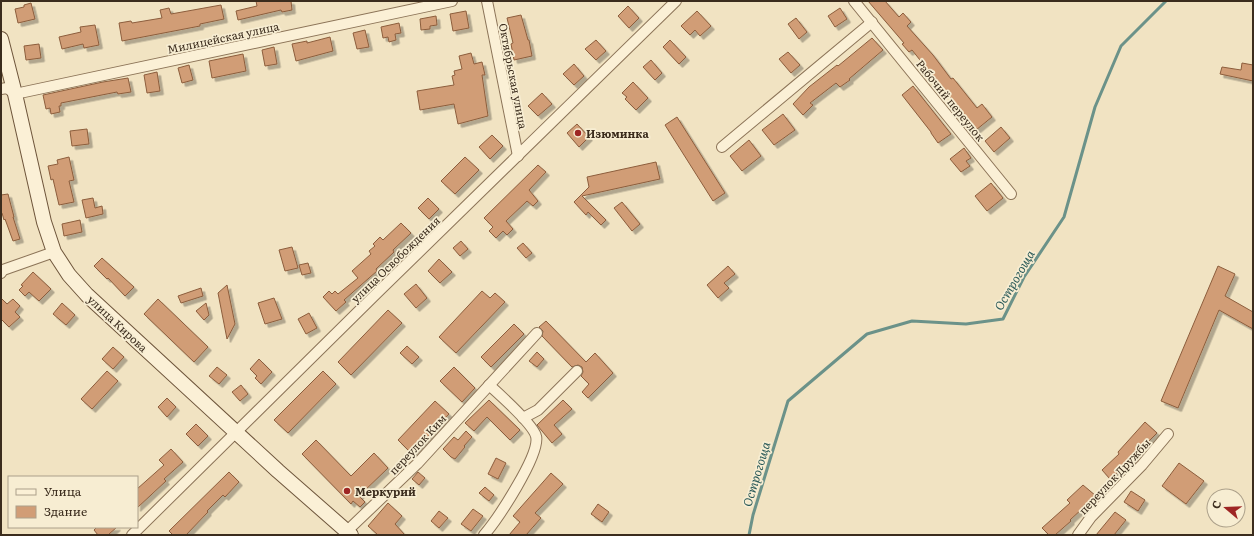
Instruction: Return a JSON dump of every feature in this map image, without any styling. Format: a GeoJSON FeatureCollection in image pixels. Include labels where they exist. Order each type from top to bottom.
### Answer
{"type":"FeatureCollection","features":[{"type":"Feature","properties":{"kind":"main road","name":"улица Кирова"},"geometry":{"type":"LineString","coordinates":[[1,39],[44,222],[54,252],[69,275],[87,295],[348,534]]}},
{"type":"Feature","properties":{"kind":"street","name":"Милицейская улица"},"geometry":{"type":"LineString","coordinates":[[15,94],[452,1]]}},
{"type":"Feature","properties":{"kind":"street","name":"Октябрьская улица"},"geometry":{"type":"LineString","coordinates":[[487,1],[518,156]]}},
{"type":"Feature","properties":{"kind":"street","name":"улица Освобождения"},"geometry":{"type":"LineString","coordinates":[[132,535],[676,1]]}},
{"type":"Feature","properties":{"kind":"street","name":"Рабочий переулок"},"geometry":{"type":"LineString","coordinates":[[854,1],[1011,194]]}},
{"type":"Feature","properties":{"kind":"street"},"geometry":{"type":"LineString","coordinates":[[722,147],[872,22]]}},
{"type":"Feature","properties":{"kind":"street"},"geometry":{"type":"LineString","coordinates":[[1,89],[7,88],[15,94]]}},
{"type":"Feature","properties":{"kind":"street"},"geometry":{"type":"LineString","coordinates":[[1,273],[3,270],[54,252]]}},
{"type":"Feature","properties":{"kind":"street","name":"переулок Ким"},"geometry":{"type":"LineString","coordinates":[[348,534],[417,464],[537,333]]}},
{"type":"Feature","properties":{"kind":"street"},"geometry":{"type":"LineString","coordinates":[[523,418],[538,410],[577,371]]}},
{"type":"Feature","properties":{"kind":"street"},"geometry":{"type":"LineString","coordinates":[[484,535],[523,477],[536,443],[536,435],[523,418],[489,385]]}},
{"type":"Feature","properties":{"kind":"street","name":"переулок Дружбы"},"geometry":{"type":"LineString","coordinates":[[1078,535],[1091,517],[1142,465],[1168,434]]}},
{"type":"Feature","properties":{"kind":"building"},"geometry":{"type":"Polygon","coordinates":[[[256,1],[291,1],[292,10],[282,12],[281,10],[238,20],[236,11],[257,6],[256,1]]]}},
{"type":"Feature","properties":{"kind":"building"},"geometry":{"type":"Polygon","coordinates":[[[868,1],[885,1],[899,17],[903,13],[911,22],[907,26],[933,55],[951,79],[953,78],[977,108],[982,104],[992,117],[976,130],[912,50],[909,52],[902,44],[904,43],[868,1]]]}},
{"type":"Feature","properties":{"kind":"building"},"geometry":{"type":"Polygon","coordinates":[[[31,3],[35,19],[18,23],[15,9],[24,7],[24,5],[31,3]]]}},
{"type":"Feature","properties":{"kind":"building"},"geometry":{"type":"Polygon","coordinates":[[[221,5],[224,19],[200,24],[200,26],[122,41],[119,23],[131,21],[132,23],[162,18],[160,10],[169,8],[171,14],[221,5]]]}},
{"type":"Feature","properties":{"kind":"building"},"geometry":{"type":"Polygon","coordinates":[[[628,6],[639,18],[629,28],[618,16],[628,6]]]}},
{"type":"Feature","properties":{"kind":"building"},"geometry":{"type":"Polygon","coordinates":[[[840,8],[847,19],[835,27],[828,16],[840,8]]]}},
{"type":"Feature","properties":{"kind":"building"},"geometry":{"type":"Polygon","coordinates":[[[466,11],[469,28],[453,31],[450,14],[466,11]]]}},
{"type":"Feature","properties":{"kind":"building"},"geometry":{"type":"Polygon","coordinates":[[[697,11],[711,26],[700,36],[695,30],[690,35],[681,26],[697,11]]]}},
{"type":"Feature","properties":{"kind":"building"},"geometry":{"type":"Polygon","coordinates":[[[521,15],[529,40],[532,56],[514,60],[511,44],[513,43],[507,18],[521,15]]]}},
{"type":"Feature","properties":{"kind":"building"},"geometry":{"type":"Polygon","coordinates":[[[436,16],[437,25],[430,26],[430,29],[421,30],[420,19],[436,16]]]}},
{"type":"Feature","properties":{"kind":"building"},"geometry":{"type":"Polygon","coordinates":[[[796,18],[807,32],[799,39],[788,24],[796,18]]]}},
{"type":"Feature","properties":{"kind":"building"},"geometry":{"type":"Polygon","coordinates":[[[399,23],[401,33],[395,34],[396,40],[389,42],[388,37],[383,38],[381,27],[399,23]]]}},
{"type":"Feature","properties":{"kind":"building"},"geometry":{"type":"Polygon","coordinates":[[[95,25],[99,45],[84,48],[83,44],[62,49],[59,37],[81,32],[80,27],[95,25]]]}},
{"type":"Feature","properties":{"kind":"building"},"geometry":{"type":"Polygon","coordinates":[[[365,30],[369,47],[357,49],[353,33],[365,30]]]}},
{"type":"Feature","properties":{"kind":"building"},"geometry":{"type":"Polygon","coordinates":[[[330,37],[333,51],[296,61],[292,44],[307,41],[307,43],[330,37]]]}},
{"type":"Feature","properties":{"kind":"building"},"geometry":{"type":"Polygon","coordinates":[[[872,38],[883,50],[849,79],[850,80],[840,87],[836,83],[810,103],[813,105],[803,115],[793,104],[809,87],[837,65],[838,66],[872,38]]]}},
{"type":"Feature","properties":{"kind":"building"},"geometry":{"type":"Polygon","coordinates":[[[596,40],[606,51],[596,60],[585,49],[596,40]]]}},
{"type":"Feature","properties":{"kind":"building"},"geometry":{"type":"Polygon","coordinates":[[[670,40],[686,57],[679,64],[663,47],[670,40]]]}},
{"type":"Feature","properties":{"kind":"building"},"geometry":{"type":"Polygon","coordinates":[[[39,44],[41,58],[26,60],[24,46],[39,44]]]}},
{"type":"Feature","properties":{"kind":"building"},"geometry":{"type":"Polygon","coordinates":[[[274,47],[277,64],[265,66],[262,50],[274,47]]]}},
{"type":"Feature","properties":{"kind":"building"},"geometry":{"type":"Polygon","coordinates":[[[788,52],[800,65],[791,73],[779,59],[788,52]]]}},
{"type":"Feature","properties":{"kind":"building"},"geometry":{"type":"Polygon","coordinates":[[[471,53],[474,64],[482,62],[485,75],[482,75],[488,116],[458,124],[454,104],[420,110],[417,91],[454,85],[452,76],[455,75],[454,71],[462,69],[459,56],[471,53]]]}},
{"type":"Feature","properties":{"kind":"building"},"geometry":{"type":"Polygon","coordinates":[[[243,54],[246,71],[212,78],[209,61],[243,54]]]}},
{"type":"Feature","properties":{"kind":"building"},"geometry":{"type":"Polygon","coordinates":[[[651,60],[662,73],[655,80],[643,67],[651,60]]]}},
{"type":"Feature","properties":{"kind":"building"},"geometry":{"type":"Polygon","coordinates":[[[1242,63],[1253,65],[1253,81],[1220,74],[1222,67],[1241,70],[1242,63]]]}},
{"type":"Feature","properties":{"kind":"building"},"geometry":{"type":"Polygon","coordinates":[[[574,64],[584,76],[574,85],[563,74],[574,64]]]}},
{"type":"Feature","properties":{"kind":"building"},"geometry":{"type":"Polygon","coordinates":[[[189,65],[193,80],[182,83],[178,68],[189,65]]]}},
{"type":"Feature","properties":{"kind":"building"},"geometry":{"type":"Polygon","coordinates":[[[157,72],[160,91],[147,93],[144,75],[157,72]]]}},
{"type":"Feature","properties":{"kind":"building"},"geometry":{"type":"Polygon","coordinates":[[[128,78],[131,92],[118,94],[117,92],[61,103],[61,106],[59,106],[60,112],[51,114],[50,108],[46,109],[43,95],[128,78]]]}},
{"type":"Feature","properties":{"kind":"building"},"geometry":{"type":"Polygon","coordinates":[[[633,82],[648,98],[636,110],[625,99],[627,97],[622,93],[633,82]]]}},
{"type":"Feature","properties":{"kind":"building"},"geometry":{"type":"Polygon","coordinates":[[[913,86],[951,134],[938,143],[902,95],[913,86]]]}},
{"type":"Feature","properties":{"kind":"building"},"geometry":{"type":"Polygon","coordinates":[[[542,93],[552,104],[538,116],[528,106],[542,93]]]}},
{"type":"Feature","properties":{"kind":"building"},"geometry":{"type":"Polygon","coordinates":[[[783,114],[795,130],[774,145],[762,130],[783,114]]]}},
{"type":"Feature","properties":{"kind":"building"},"geometry":{"type":"Polygon","coordinates":[[[677,117],[725,193],[713,201],[665,125],[677,117]]]}},
{"type":"Feature","properties":{"kind":"building"},"geometry":{"type":"Polygon","coordinates":[[[577,124],[589,137],[579,147],[567,133],[577,124]]]}},
{"type":"Feature","properties":{"kind":"building"},"geometry":{"type":"Polygon","coordinates":[[[1001,127],[1010,138],[994,152],[985,141],[1001,127]]]}},
{"type":"Feature","properties":{"kind":"building"},"geometry":{"type":"Polygon","coordinates":[[[87,129],[89,144],[72,146],[70,131],[87,129]]]}},
{"type":"Feature","properties":{"kind":"building"},"geometry":{"type":"Polygon","coordinates":[[[492,135],[503,146],[490,159],[479,147],[492,135]]]}},
{"type":"Feature","properties":{"kind":"building"},"geometry":{"type":"Polygon","coordinates":[[[749,140],[761,156],[742,171],[730,156],[749,140]]]}},
{"type":"Feature","properties":{"kind":"building"},"geometry":{"type":"Polygon","coordinates":[[[964,148],[971,158],[966,161],[970,166],[961,172],[950,159],[964,148]]]}},
{"type":"Feature","properties":{"kind":"building"},"geometry":{"type":"Polygon","coordinates":[[[69,157],[74,180],[69,181],[74,202],[59,205],[53,179],[51,180],[48,166],[58,164],[57,160],[69,157]]]}},
{"type":"Feature","properties":{"kind":"building"},"geometry":{"type":"Polygon","coordinates":[[[465,157],[479,170],[455,194],[441,181],[465,157]]]}},
{"type":"Feature","properties":{"kind":"building"},"geometry":{"type":"Polygon","coordinates":[[[656,162],[660,179],[582,196],[606,220],[601,225],[588,212],[586,215],[574,202],[589,187],[587,177],[656,162]]]}},
{"type":"Feature","properties":{"kind":"building"},"geometry":{"type":"Polygon","coordinates":[[[538,165],[546,172],[529,190],[538,201],[533,206],[527,201],[506,221],[513,229],[507,235],[503,231],[496,238],[489,231],[493,227],[484,218],[538,165]]]}},
{"type":"Feature","properties":{"kind":"building"},"geometry":{"type":"Polygon","coordinates":[[[991,183],[1003,198],[987,211],[975,196],[991,183]]]}},
{"type":"Feature","properties":{"kind":"building"},"geometry":{"type":"Polygon","coordinates":[[[8,194],[20,239],[13,241],[5,219],[4,220],[1,213],[1,195],[8,194]]]}},
{"type":"Feature","properties":{"kind":"building"},"geometry":{"type":"Polygon","coordinates":[[[93,198],[95,208],[102,206],[103,214],[86,218],[82,200],[93,198]]]}},
{"type":"Feature","properties":{"kind":"building"},"geometry":{"type":"Polygon","coordinates":[[[428,198],[439,209],[429,219],[418,208],[428,198]]]}},
{"type":"Feature","properties":{"kind":"building"},"geometry":{"type":"Polygon","coordinates":[[[622,202],[640,224],[632,231],[614,208],[622,202]]]}},
{"type":"Feature","properties":{"kind":"building"},"geometry":{"type":"Polygon","coordinates":[[[80,220],[82,232],[64,236],[62,224],[80,220]]]}},
{"type":"Feature","properties":{"kind":"building"},"geometry":{"type":"Polygon","coordinates":[[[401,223],[411,233],[376,269],[377,271],[344,300],[346,302],[336,311],[323,297],[329,291],[332,294],[335,291],[338,294],[358,278],[352,271],[371,254],[369,251],[375,246],[373,244],[380,237],[383,240],[401,223]]]}},
{"type":"Feature","properties":{"kind":"building"},"geometry":{"type":"Polygon","coordinates":[[[461,241],[468,249],[460,256],[453,248],[461,241]]]}},
{"type":"Feature","properties":{"kind":"building"},"geometry":{"type":"Polygon","coordinates":[[[523,243],[532,253],[526,258],[517,248],[523,243]]]}},
{"type":"Feature","properties":{"kind":"building"},"geometry":{"type":"Polygon","coordinates":[[[292,247],[298,268],[285,271],[279,250],[292,247]]]}},
{"type":"Feature","properties":{"kind":"building"},"geometry":{"type":"Polygon","coordinates":[[[102,258],[134,287],[125,296],[94,266],[102,258]]]}},
{"type":"Feature","properties":{"kind":"building"},"geometry":{"type":"Polygon","coordinates":[[[439,259],[452,272],[440,283],[428,271],[439,259]]]}},
{"type":"Feature","properties":{"kind":"building"},"geometry":{"type":"Polygon","coordinates":[[[308,263],[311,273],[302,275],[299,265],[308,263]]]}},
{"type":"Feature","properties":{"kind":"building"},"geometry":{"type":"Polygon","coordinates":[[[728,266],[735,274],[724,283],[729,288],[718,298],[707,285],[728,266]]]}},
{"type":"Feature","properties":{"kind":"building"},"geometry":{"type":"Polygon","coordinates":[[[1218,266],[1235,274],[1225,296],[1253,312],[1253,329],[1219,310],[1178,408],[1161,401],[1218,266]]]}},
{"type":"Feature","properties":{"kind":"building"},"geometry":{"type":"Polygon","coordinates":[[[33,272],[51,289],[39,301],[29,292],[25,296],[19,290],[23,286],[21,285],[33,272]]]}},
{"type":"Feature","properties":{"kind":"building"},"geometry":{"type":"Polygon","coordinates":[[[416,284],[427,298],[416,308],[404,294],[416,284]]]}},
{"type":"Feature","properties":{"kind":"building"},"geometry":{"type":"Polygon","coordinates":[[[227,285],[235,324],[227,339],[218,293],[227,285]]]}},
{"type":"Feature","properties":{"kind":"building"},"geometry":{"type":"Polygon","coordinates":[[[201,288],[203,296],[181,303],[178,296],[201,288]]]}},
{"type":"Feature","properties":{"kind":"building"},"geometry":{"type":"Polygon","coordinates":[[[482,291],[490,298],[495,293],[505,302],[456,353],[439,337],[482,291]]]}},
{"type":"Feature","properties":{"kind":"building"},"geometry":{"type":"Polygon","coordinates":[[[1,298],[7,304],[13,299],[20,306],[15,312],[20,317],[9,327],[1,319],[1,298]]]}},
{"type":"Feature","properties":{"kind":"building"},"geometry":{"type":"Polygon","coordinates":[[[274,298],[282,319],[265,324],[258,303],[274,298]]]}},
{"type":"Feature","properties":{"kind":"building"},"geometry":{"type":"Polygon","coordinates":[[[158,299],[208,347],[194,362],[144,314],[158,299]]]}},
{"type":"Feature","properties":{"kind":"building"},"geometry":{"type":"Polygon","coordinates":[[[62,303],[75,315],[66,325],[53,314],[62,303]]]}},
{"type":"Feature","properties":{"kind":"building"},"geometry":{"type":"Polygon","coordinates":[[[206,303],[209,315],[204,320],[196,311],[206,303]]]}},
{"type":"Feature","properties":{"kind":"building"},"geometry":{"type":"Polygon","coordinates":[[[388,310],[402,323],[351,375],[338,362],[388,310]]]}},
{"type":"Feature","properties":{"kind":"building"},"geometry":{"type":"Polygon","coordinates":[[[309,313],[317,328],[306,334],[298,319],[309,313]]]}},
{"type":"Feature","properties":{"kind":"building"},"geometry":{"type":"Polygon","coordinates":[[[546,321],[586,362],[595,353],[613,373],[588,398],[582,392],[589,384],[581,376],[583,372],[582,367],[578,365],[572,367],[542,336],[543,331],[539,327],[546,321]]]}},
{"type":"Feature","properties":{"kind":"building"},"geometry":{"type":"Polygon","coordinates":[[[514,324],[524,334],[491,367],[481,357],[514,324]]]}},
{"type":"Feature","properties":{"kind":"building"},"geometry":{"type":"Polygon","coordinates":[[[407,346],[419,357],[412,364],[400,353],[407,346]]]}},
{"type":"Feature","properties":{"kind":"building"},"geometry":{"type":"Polygon","coordinates":[[[113,347],[124,357],[113,369],[102,359],[113,347]]]}},
{"type":"Feature","properties":{"kind":"building"},"geometry":{"type":"Polygon","coordinates":[[[537,352],[544,359],[537,367],[529,361],[537,352]]]}},
{"type":"Feature","properties":{"kind":"building"},"geometry":{"type":"Polygon","coordinates":[[[259,359],[272,372],[261,384],[255,378],[257,376],[250,369],[259,359]]]}},
{"type":"Feature","properties":{"kind":"building"},"geometry":{"type":"Polygon","coordinates":[[[217,367],[227,375],[219,384],[209,376],[217,367]]]}},
{"type":"Feature","properties":{"kind":"building"},"geometry":{"type":"Polygon","coordinates":[[[454,367],[475,388],[462,402],[440,381],[454,367]]]}},
{"type":"Feature","properties":{"kind":"building"},"geometry":{"type":"Polygon","coordinates":[[[107,371],[118,381],[92,409],[81,399],[107,371]]]}},
{"type":"Feature","properties":{"kind":"building"},"geometry":{"type":"Polygon","coordinates":[[[323,371],[336,384],[288,433],[274,420],[323,371]]]}},
{"type":"Feature","properties":{"kind":"building"},"geometry":{"type":"Polygon","coordinates":[[[241,385],[248,394],[240,401],[232,392],[241,385]]]}},
{"type":"Feature","properties":{"kind":"building"},"geometry":{"type":"Polygon","coordinates":[[[167,398],[176,407],[167,417],[158,407],[167,398]]]}},
{"type":"Feature","properties":{"kind":"building"},"geometry":{"type":"Polygon","coordinates":[[[489,400],[520,430],[510,440],[487,417],[474,431],[465,423],[489,400]]]}},
{"type":"Feature","properties":{"kind":"building"},"geometry":{"type":"Polygon","coordinates":[[[563,400],[572,409],[554,425],[562,434],[552,443],[537,425],[563,400]]]}},
{"type":"Feature","properties":{"kind":"building"},"geometry":{"type":"Polygon","coordinates":[[[435,401],[449,414],[412,454],[398,440],[435,401]]]}},
{"type":"Feature","properties":{"kind":"building"},"geometry":{"type":"Polygon","coordinates":[[[1145,422],[1157,433],[1139,451],[1140,453],[1130,464],[1128,463],[1110,479],[1102,470],[1119,454],[1118,452],[1145,422]]]}},
{"type":"Feature","properties":{"kind":"building"},"geometry":{"type":"Polygon","coordinates":[[[196,424],[208,436],[198,446],[186,434],[196,424]]]}},
{"type":"Feature","properties":{"kind":"building"},"geometry":{"type":"Polygon","coordinates":[[[466,431],[472,437],[455,459],[443,449],[454,437],[458,440],[466,431]]]}},
{"type":"Feature","properties":{"kind":"building"},"geometry":{"type":"Polygon","coordinates":[[[316,440],[351,476],[374,453],[388,468],[359,496],[365,502],[360,507],[353,501],[351,504],[302,454],[316,440]]]}},
{"type":"Feature","properties":{"kind":"building"},"geometry":{"type":"Polygon","coordinates":[[[171,449],[183,462],[164,479],[166,481],[138,507],[138,488],[164,465],[159,460],[171,449]]]}},
{"type":"Feature","properties":{"kind":"building"},"geometry":{"type":"Polygon","coordinates":[[[496,458],[506,463],[498,479],[488,474],[496,458]]]}},
{"type":"Feature","properties":{"kind":"building"},"geometry":{"type":"Polygon","coordinates":[[[1179,463],[1204,481],[1186,504],[1162,486],[1179,463]]]}},
{"type":"Feature","properties":{"kind":"building"},"geometry":{"type":"Polygon","coordinates":[[[229,472],[239,482],[225,497],[223,495],[207,511],[208,512],[186,535],[173,535],[169,531],[229,472]]]}},
{"type":"Feature","properties":{"kind":"building"},"geometry":{"type":"Polygon","coordinates":[[[418,472],[425,478],[419,485],[412,479],[418,472]]]}},
{"type":"Feature","properties":{"kind":"building"},"geometry":{"type":"Polygon","coordinates":[[[551,473],[563,484],[535,513],[541,518],[526,535],[509,535],[520,522],[513,516],[551,473]]]}},
{"type":"Feature","properties":{"kind":"building"},"geometry":{"type":"Polygon","coordinates":[[[1083,485],[1096,496],[1082,507],[1083,508],[1070,520],[1071,521],[1055,535],[1049,535],[1042,528],[1070,503],[1067,500],[1083,485]]]}},
{"type":"Feature","properties":{"kind":"building"},"geometry":{"type":"Polygon","coordinates":[[[485,487],[494,495],[489,501],[479,493],[485,487]]]}},
{"type":"Feature","properties":{"kind":"building"},"geometry":{"type":"Polygon","coordinates":[[[1131,491],[1145,500],[1138,511],[1124,502],[1131,491]]]}},
{"type":"Feature","properties":{"kind":"building"},"geometry":{"type":"Polygon","coordinates":[[[388,503],[402,516],[395,524],[405,535],[378,535],[368,526],[388,503]]]}},
{"type":"Feature","properties":{"kind":"building"},"geometry":{"type":"Polygon","coordinates":[[[598,504],[609,512],[602,522],[591,514],[598,504]]]}},
{"type":"Feature","properties":{"kind":"building"},"geometry":{"type":"Polygon","coordinates":[[[473,509],[483,516],[471,531],[461,524],[473,509]]]}},
{"type":"Feature","properties":{"kind":"building"},"geometry":{"type":"Polygon","coordinates":[[[439,511],[448,518],[439,528],[431,521],[439,511]]]}},
{"type":"Feature","properties":{"kind":"building"},"geometry":{"type":"Polygon","coordinates":[[[1115,512],[1126,520],[1114,535],[1096,535],[1115,512]]]}},
{"type":"Feature","properties":{"kind":"building"},"geometry":{"type":"Polygon","coordinates":[[[96,528],[116,528],[108,535],[98,535],[94,530],[96,528]]]}},
{"type":"Feature","properties":{"kind":"waterway","name":"Острогоща"},"geometry":{"type":"LineString","coordinates":[[749,535],[753,515],[788,401],[867,334],[912,321],[966,324],[1003,319],[1024,277],[1064,217],[1095,107],[1121,46],[1166,1]]}},
{"type":"Feature","properties":{"kind":"place","name":"Изюминка"},"geometry":{"type":"Point","coordinates":[578,133]}},
{"type":"Feature","properties":{"kind":"place","name":"Меркурий"},"geometry":{"type":"Point","coordinates":[347,491]}}]}
